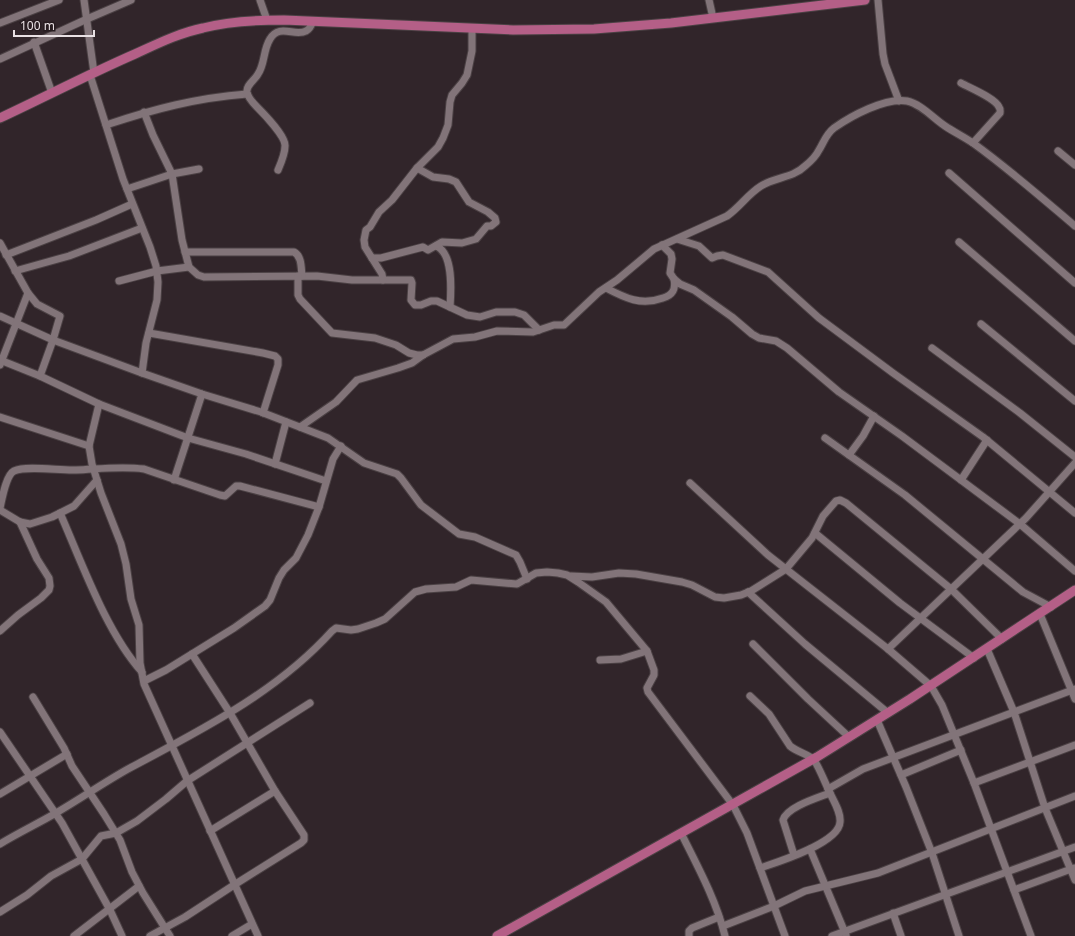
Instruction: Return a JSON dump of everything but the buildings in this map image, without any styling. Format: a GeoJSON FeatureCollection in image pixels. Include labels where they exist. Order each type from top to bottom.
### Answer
{"type":"FeatureCollection","features":[{"type":"Feature","properties":{"kind":"main road"},"geometry":{"type":"LineString","coordinates":[[0,117],[181,34],[225,23],[248,20],[267,20],[534,30],[594,29],[639,27],[865,0]]}},
{"type":"Feature","properties":{"kind":"main road"},"geometry":{"type":"LineString","coordinates":[[497,936],[681,833],[733,806],[813,760],[931,686],[1075,590]]}},
{"type":"Feature","properties":{"kind":"street"},"geometry":{"type":"LineString","coordinates":[[0,23],[59,0]]}},
{"type":"Feature","properties":{"kind":"street"},"geometry":{"type":"LineString","coordinates":[[84,0],[92,74],[106,125],[127,189],[150,247],[157,270],[157,300],[142,373]]}},
{"type":"Feature","properties":{"kind":"street"},"geometry":{"type":"LineString","coordinates":[[0,59],[34,42],[131,0]]}},
{"type":"Feature","properties":{"kind":"street"},"geometry":{"type":"LineString","coordinates":[[260,0],[267,20]]}},
{"type":"Feature","properties":{"kind":"street"},"geometry":{"type":"LineString","coordinates":[[709,0],[713,18]]}},
{"type":"Feature","properties":{"kind":"street"},"geometry":{"type":"LineString","coordinates":[[878,0],[884,59],[899,101]]}},
{"type":"Feature","properties":{"kind":"street"},"geometry":{"type":"LineString","coordinates":[[278,170],[286,148],[285,141],[281,134],[251,102],[247,94],[247,89],[259,74],[270,39],[278,31],[304,32],[308,30],[314,21]]}},
{"type":"Feature","properties":{"kind":"street"},"geometry":{"type":"LineString","coordinates":[[383,280],[382,274],[365,247],[364,240],[366,230],[370,227],[379,212],[392,200],[417,168],[438,147],[443,138],[448,125],[452,95],[467,75],[472,51],[472,28]]}},
{"type":"Feature","properties":{"kind":"street"},"geometry":{"type":"LineString","coordinates":[[34,42],[52,93]]}},
{"type":"Feature","properties":{"kind":"street"},"geometry":{"type":"LineString","coordinates":[[961,83],[993,101],[999,106],[1000,110],[1000,113],[973,143]]}},
{"type":"Feature","properties":{"kind":"street"},"geometry":{"type":"LineString","coordinates":[[106,125],[144,112],[194,100],[247,94]]}},
{"type":"Feature","properties":{"kind":"street"},"geometry":{"type":"LineString","coordinates":[[300,427],[336,402],[357,380],[412,363],[422,355],[453,339],[475,337],[498,331],[525,332],[539,330],[554,325],[564,325],[583,305],[632,269],[644,257],[662,245],[727,216],[748,195],[763,184],[772,180],[784,178],[801,170],[815,156],[824,140],[834,128],[873,107],[889,102],[906,101],[914,103],[944,126],[973,143],[1075,226]]}},
{"type":"Feature","properties":{"kind":"street"},"geometry":{"type":"LineString","coordinates":[[144,112],[153,135],[172,174],[185,252],[189,267],[198,275],[204,278],[317,276],[352,280],[411,280],[411,300],[415,304],[421,305],[431,301],[437,301],[467,315],[480,317],[496,312],[515,312],[524,315],[539,330]]}},
{"type":"Feature","properties":{"kind":"street"},"geometry":{"type":"LineString","coordinates":[[1058,151],[1075,165]]}},
{"type":"Feature","properties":{"kind":"street"},"geometry":{"type":"LineString","coordinates":[[372,258],[381,258],[423,247],[428,250],[442,242],[476,240],[487,226],[491,226],[496,222],[488,212],[469,202],[456,182],[449,179],[433,177],[417,168]]}},
{"type":"Feature","properties":{"kind":"street"},"geometry":{"type":"LineString","coordinates":[[127,189],[172,174],[199,169]]}},
{"type":"Feature","properties":{"kind":"street"},"geometry":{"type":"LineString","coordinates":[[949,174],[1075,282]]}},
{"type":"Feature","properties":{"kind":"street"},"geometry":{"type":"LineString","coordinates":[[6,255],[96,220],[132,204]]}},
{"type":"Feature","properties":{"kind":"street"},"geometry":{"type":"LineString","coordinates":[[15,271],[70,256],[142,228]]}},
{"type":"Feature","properties":{"kind":"street"},"geometry":{"type":"LineString","coordinates":[[677,239],[699,246],[712,258],[723,255],[768,272],[826,323],[987,440],[1075,513]]}},
{"type":"Feature","properties":{"kind":"street"},"geometry":{"type":"LineString","coordinates":[[960,242],[1075,341]]}},
{"type":"Feature","properties":{"kind":"street"},"geometry":{"type":"LineString","coordinates":[[0,243],[28,293],[37,304],[60,316],[40,376]]}},
{"type":"Feature","properties":{"kind":"street"},"geometry":{"type":"LineString","coordinates":[[662,245],[671,254],[672,259],[670,273],[680,284],[694,290],[710,301],[752,334],[759,338],[776,341],[787,348],[839,392],[874,416],[1020,524],[1075,571]]}},
{"type":"Feature","properties":{"kind":"street"},"geometry":{"type":"LineString","coordinates":[[436,246],[441,248],[451,271],[450,307]]}},
{"type":"Feature","properties":{"kind":"street"},"geometry":{"type":"LineString","coordinates":[[185,252],[298,253],[300,257],[298,295],[300,299],[332,332],[375,338],[396,345],[417,355],[422,355]]}},
{"type":"Feature","properties":{"kind":"street"},"geometry":{"type":"LineString","coordinates":[[119,281],[157,270],[189,267]]}},
{"type":"Feature","properties":{"kind":"street"},"geometry":{"type":"LineString","coordinates":[[606,288],[628,298],[650,302],[668,297],[673,292],[675,287],[674,279]]}},
{"type":"Feature","properties":{"kind":"street"},"geometry":{"type":"LineString","coordinates":[[28,293],[1,362],[40,376],[99,404],[188,438],[326,481]]}},
{"type":"Feature","properties":{"kind":"street"},"geometry":{"type":"LineString","coordinates":[[0,316],[53,340],[202,394],[263,413],[328,438],[364,463],[397,474],[422,505],[459,534],[475,537],[516,556],[527,579]]}},
{"type":"Feature","properties":{"kind":"street"},"geometry":{"type":"LineString","coordinates":[[981,324],[1075,401]]}},
{"type":"Feature","properties":{"kind":"street"},"geometry":{"type":"LineString","coordinates":[[149,333],[275,356],[278,359],[278,365],[263,413]]}},
{"type":"Feature","properties":{"kind":"street"},"geometry":{"type":"LineString","coordinates":[[932,348],[1075,457]]}},
{"type":"Feature","properties":{"kind":"street"},"geometry":{"type":"LineString","coordinates":[[174,480],[202,394]]}},
{"type":"Feature","properties":{"kind":"street"},"geometry":{"type":"LineString","coordinates":[[99,404],[89,446],[93,468],[121,544],[126,564],[131,599],[138,626],[140,663],[144,681],[187,781],[258,936]]}},
{"type":"Feature","properties":{"kind":"street"},"geometry":{"type":"LineString","coordinates":[[849,455],[874,416]]}},
{"type":"Feature","properties":{"kind":"street"},"geometry":{"type":"LineString","coordinates":[[0,417],[89,446]]}},
{"type":"Feature","properties":{"kind":"street"},"geometry":{"type":"LineString","coordinates":[[275,464],[286,422]]}},
{"type":"Feature","properties":{"kind":"street"},"geometry":{"type":"LineString","coordinates":[[825,438],[905,495],[1023,592],[1051,607]]}},
{"type":"Feature","properties":{"kind":"street"},"geometry":{"type":"LineString","coordinates":[[961,480],[987,440]]}},
{"type":"Feature","properties":{"kind":"street"},"geometry":{"type":"LineString","coordinates":[[144,681],[166,670],[234,628],[265,606],[270,600],[284,570],[296,558],[302,548],[319,507],[333,459],[341,446]]}},
{"type":"Feature","properties":{"kind":"street"},"geometry":{"type":"LineString","coordinates":[[888,649],[1020,524],[1075,463]]}},
{"type":"Feature","properties":{"kind":"street"},"geometry":{"type":"LineString","coordinates":[[97,480],[74,506],[30,524],[20,522],[0,509],[8,480],[11,474],[15,471],[28,469],[76,470],[132,467],[166,476],[220,495],[225,496],[236,486],[240,486],[319,507]]}},
{"type":"Feature","properties":{"kind":"street"},"geometry":{"type":"LineString","coordinates":[[690,483],[763,550],[888,649],[931,686],[939,700],[961,750],[1031,936]]}},
{"type":"Feature","properties":{"kind":"street"},"geometry":{"type":"LineString","coordinates":[[0,844],[90,791],[230,713],[287,675],[336,628],[351,630],[376,623],[384,619],[415,592],[436,587],[456,587],[471,580],[517,584],[536,573],[547,572],[592,578],[618,573],[636,574],[682,582],[715,596],[724,598],[741,595],[786,569],[812,538],[823,516],[836,501],[840,500],[846,503],[951,589],[1002,639]]}},
{"type":"Feature","properties":{"kind":"street"},"geometry":{"type":"LineString","coordinates":[[60,513],[99,603],[130,659],[142,672]]}},
{"type":"Feature","properties":{"kind":"street"},"geometry":{"type":"LineString","coordinates":[[0,631],[18,614],[41,598],[49,590],[50,586],[49,578],[37,559],[20,522]]}},
{"type":"Feature","properties":{"kind":"street"},"geometry":{"type":"LineString","coordinates":[[815,532],[920,618],[974,658]]}},
{"type":"Feature","properties":{"kind":"street"},"geometry":{"type":"LineString","coordinates":[[567,575],[606,602],[647,651],[654,670],[654,675],[647,688],[648,692],[733,806],[747,833],[785,936]]}},
{"type":"Feature","properties":{"kind":"street"},"geometry":{"type":"LineString","coordinates":[[748,592],[805,644],[888,713]]}},
{"type":"Feature","properties":{"kind":"street"},"geometry":{"type":"LineString","coordinates":[[1040,614],[1073,690],[1075,699]]}},
{"type":"Feature","properties":{"kind":"street"},"geometry":{"type":"LineString","coordinates":[[753,644],[808,699],[850,737]]}},
{"type":"Feature","properties":{"kind":"street"},"geometry":{"type":"LineString","coordinates":[[987,649],[1014,712],[1045,808],[1063,851],[1073,868],[1075,880]]}},
{"type":"Feature","properties":{"kind":"street"},"geometry":{"type":"LineString","coordinates":[[600,660],[621,659],[647,651]]}},
{"type":"Feature","properties":{"kind":"street"},"geometry":{"type":"LineString","coordinates":[[150,936],[185,917],[304,840],[304,835],[275,791],[230,713],[192,654]]}},
{"type":"Feature","properties":{"kind":"street"},"geometry":{"type":"LineString","coordinates":[[794,855],[783,820],[788,812],[829,791],[863,769],[1073,690]]}},
{"type":"Feature","properties":{"kind":"street"},"geometry":{"type":"LineString","coordinates":[[750,696],[769,714],[790,746],[794,750],[813,760],[839,814],[840,823],[838,829],[832,837],[810,849],[760,868]]}},
{"type":"Feature","properties":{"kind":"street"},"geometry":{"type":"LineString","coordinates":[[33,697],[64,748],[72,766],[90,791],[116,833],[139,886],[170,936]]}},
{"type":"Feature","properties":{"kind":"street"},"geometry":{"type":"LineString","coordinates":[[0,912],[27,895],[51,876],[82,859],[101,836],[116,833],[143,816],[187,781],[310,704]]}},
{"type":"Feature","properties":{"kind":"street"},"geometry":{"type":"LineString","coordinates":[[877,720],[932,853],[959,936]]}},
{"type":"Feature","properties":{"kind":"street"},"geometry":{"type":"LineString","coordinates":[[0,732],[31,775],[55,813],[110,910],[122,936]]}},
{"type":"Feature","properties":{"kind":"street"},"geometry":{"type":"LineString","coordinates":[[974,783],[1075,745]]}},
{"type":"Feature","properties":{"kind":"street"},"geometry":{"type":"LineString","coordinates":[[901,775],[961,750]]}},
{"type":"Feature","properties":{"kind":"street"},"geometry":{"type":"LineString","coordinates":[[0,794],[67,754]]}},
{"type":"Feature","properties":{"kind":"street"},"geometry":{"type":"LineString","coordinates":[[210,831],[275,791]]}},
{"type":"Feature","properties":{"kind":"street"},"geometry":{"type":"LineString","coordinates":[[723,926],[774,906],[805,891],[878,873],[1075,796]]}},
{"type":"Feature","properties":{"kind":"street"},"geometry":{"type":"LineString","coordinates":[[681,833],[704,878],[723,926],[725,936]]}},
{"type":"Feature","properties":{"kind":"street"},"geometry":{"type":"LineString","coordinates":[[832,936],[846,934],[893,913],[1075,847]]}},
{"type":"Feature","properties":{"kind":"street"},"geometry":{"type":"LineString","coordinates":[[810,849],[846,934]]}},
{"type":"Feature","properties":{"kind":"street"},"geometry":{"type":"LineString","coordinates":[[1014,890],[1073,868]]}},
{"type":"Feature","properties":{"kind":"street"},"geometry":{"type":"LineString","coordinates":[[74,936],[110,910],[139,886]]}},
{"type":"Feature","properties":{"kind":"street"},"geometry":{"type":"LineString","coordinates":[[893,913],[901,936]]}},
{"type":"Feature","properties":{"kind":"street"},"geometry":{"type":"LineString","coordinates":[[689,936],[689,931],[692,928],[719,916]]}},
{"type":"Feature","properties":{"kind":"street"},"geometry":{"type":"LineString","coordinates":[[232,936],[252,924]]}}]}
